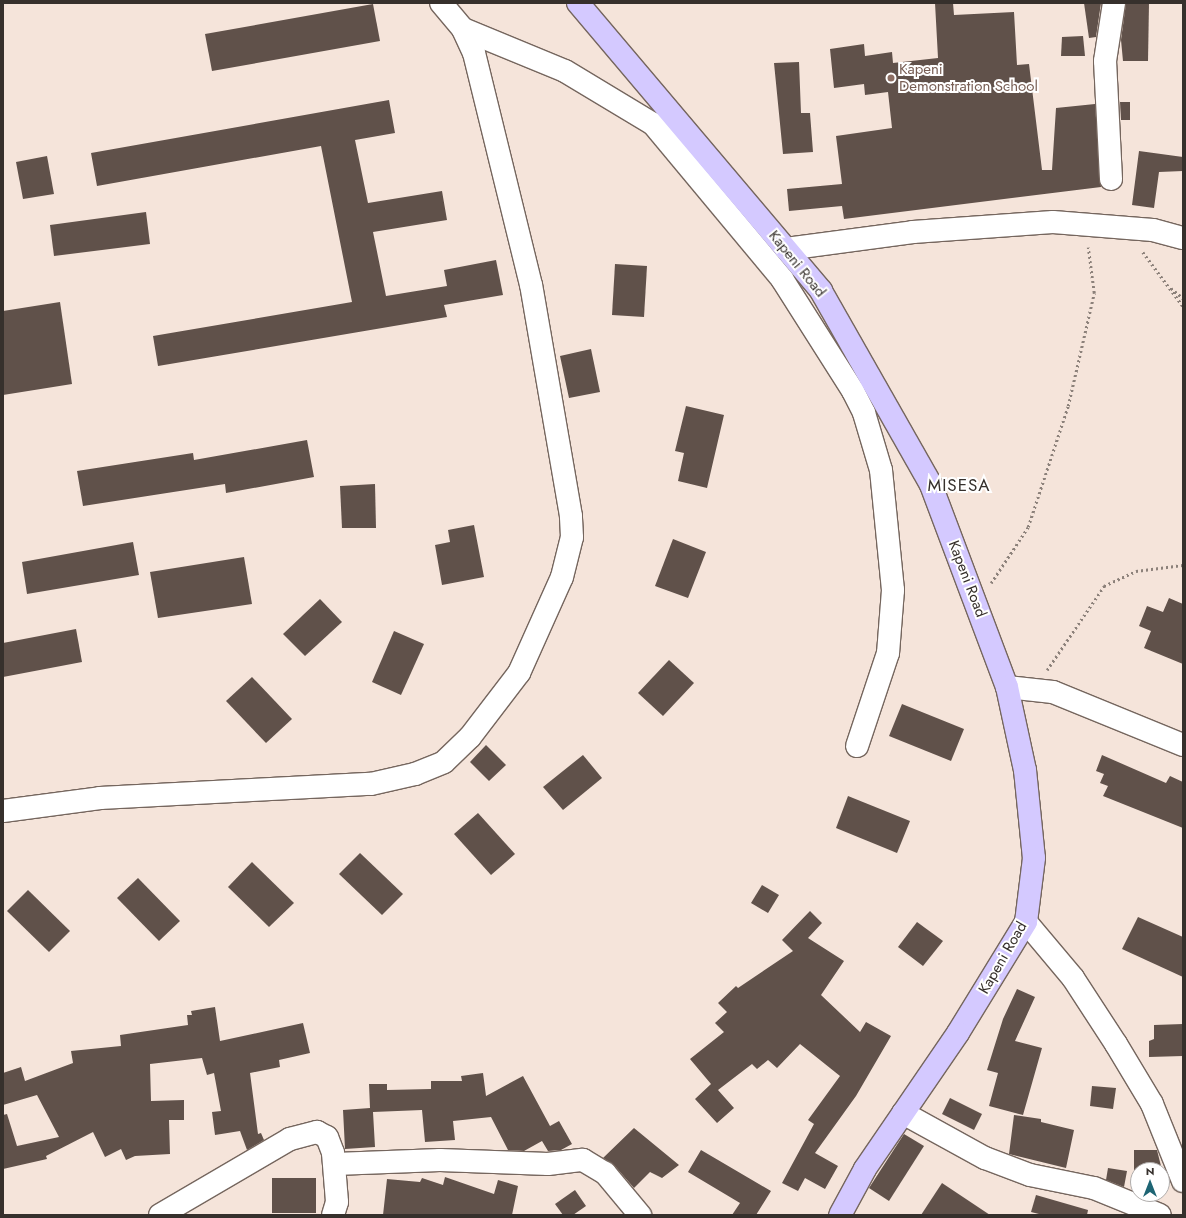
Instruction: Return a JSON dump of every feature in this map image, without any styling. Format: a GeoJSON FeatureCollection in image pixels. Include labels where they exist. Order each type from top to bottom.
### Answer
{"type":"FeatureCollection","features":[{"type":"Feature","properties":{"kind":"main road","name":"Kapeni Road"},"geometry":{"type":"LineString","coordinates":[[578,3],[821,290],[931,485],[1007,687],[1025,770],[1034,858],[1026,922],[958,1033],[865,1169],[840,1215]]}},
{"type":"Feature","properties":{"kind":"street"},"geometry":{"type":"LineString","coordinates":[[3,811],[100,798],[371,784],[415,774],[444,762],[470,738],[519,673],[562,577],[572,537],[571,516],[531,285],[474,53],[463,29],[441,3]]}},
{"type":"Feature","properties":{"kind":"street"},"geometry":{"type":"LineString","coordinates":[[1111,179],[1105,61],[1114,3]]}},
{"type":"Feature","properties":{"kind":"street"},"geometry":{"type":"LineString","coordinates":[[463,29],[565,71],[654,124],[782,279],[853,391],[864,413],[881,470],[893,590],[888,653],[857,746]]}},
{"type":"Feature","properties":{"kind":"street"},"geometry":{"type":"LineString","coordinates":[[786,250],[913,232],[1054,222],[1126,228],[1183,238]]}},
{"type":"Feature","properties":{"kind":"street"},"geometry":{"type":"LineString","coordinates":[[1007,687],[1034,688],[1094,707],[1183,745]]}},
{"type":"Feature","properties":{"kind":"street"},"geometry":{"type":"LineString","coordinates":[[1026,922],[1073,978],[1116,1044],[1152,1104],[1183,1181]]}},
{"type":"Feature","properties":{"kind":"street"},"geometry":{"type":"LineString","coordinates":[[903,1112],[985,1158],[1030,1174],[1094,1188],[1160,1215]]}},
{"type":"Feature","properties":{"kind":"street"},"geometry":{"type":"LineString","coordinates":[[160,1215],[290,1139],[322,1133],[329,1141],[335,1164],[337,1202],[333,1215]]}},
{"type":"Feature","properties":{"kind":"street"},"geometry":{"type":"LineString","coordinates":[[335,1164],[440,1160],[548,1164],[583,1160],[605,1173],[640,1215]]}},
{"type":"Feature","properties":{"kind":"path"},"geometry":{"type":"LineString","coordinates":[[976,603],[1028,527],[1068,406],[1094,293],[1085,224]]}},
{"type":"Feature","properties":{"kind":"path"},"geometry":{"type":"LineString","coordinates":[[1126,228],[1183,306]]}},
{"type":"Feature","properties":{"kind":"path"},"geometry":{"type":"LineString","coordinates":[[1168,286],[1183,298]]}},
{"type":"Feature","properties":{"kind":"path"},"geometry":{"type":"LineString","coordinates":[[1034,688],[1104,586],[1136,571],[1183,565]]}},
{"type":"Feature","properties":{"kind":"building"},"geometry":{"type":"Polygon","coordinates":[[[935,3],[953,3],[954,15],[1014,12],[1017,65],[1029,64],[1042,170],[1052,170],[1056,108],[1095,104],[1101,187],[844,219],[842,206],[789,211],[787,189],[842,184],[836,136],[892,128],[888,92],[865,95],[864,84],[834,88],[830,49],[864,44],[865,56],[892,52],[893,63],[938,58],[935,3]]]}},
{"type":"Feature","properties":{"kind":"building"},"geometry":{"type":"Polygon","coordinates":[[[1084,3],[1101,3],[1096,37],[1089,38],[1084,3]]]}},
{"type":"Feature","properties":{"kind":"building"},"geometry":{"type":"Polygon","coordinates":[[[1126,3],[1149,3],[1148,61],[1123,61],[1121,40],[1126,3]]]}},
{"type":"Feature","properties":{"kind":"building"},"geometry":{"type":"Polygon","coordinates":[[[373,4],[380,41],[212,71],[205,34],[373,4]]]}},
{"type":"Feature","properties":{"kind":"building"},"geometry":{"type":"Polygon","coordinates":[[[1083,36],[1085,56],[1061,56],[1062,37],[1083,36]]]}},
{"type":"Feature","properties":{"kind":"building"},"geometry":{"type":"Polygon","coordinates":[[[799,62],[801,113],[810,113],[813,152],[783,154],[774,63],[799,62]]]}},
{"type":"Feature","properties":{"kind":"building"},"geometry":{"type":"Polygon","coordinates":[[[389,100],[395,133],[355,140],[368,203],[442,191],[447,220],[373,232],[386,296],[447,286],[444,270],[496,260],[503,295],[444,305],[447,317],[158,366],[153,336],[352,302],[321,146],[97,186],[91,153],[389,100]]]}},
{"type":"Feature","properties":{"kind":"building"},"geometry":{"type":"Polygon","coordinates":[[[1120,102],[1130,102],[1130,120],[1121,120],[1120,102]]]}},
{"type":"Feature","properties":{"kind":"building"},"geometry":{"type":"Polygon","coordinates":[[[1139,151],[1183,157],[1183,171],[1159,172],[1154,208],[1132,205],[1139,151]]]}},
{"type":"Feature","properties":{"kind":"building"},"geometry":{"type":"Polygon","coordinates":[[[47,156],[54,194],[23,199],[16,162],[47,156]]]}},
{"type":"Feature","properties":{"kind":"building"},"geometry":{"type":"Polygon","coordinates":[[[146,212],[150,244],[54,256],[50,225],[146,212]]]}},
{"type":"Feature","properties":{"kind":"building"},"geometry":{"type":"Polygon","coordinates":[[[615,264],[647,266],[644,317],[612,315],[615,264]]]}},
{"type":"Feature","properties":{"kind":"building"},"geometry":{"type":"Polygon","coordinates":[[[60,302],[72,384],[3,395],[3,311],[60,302]]]}},
{"type":"Feature","properties":{"kind":"building"},"geometry":{"type":"Polygon","coordinates":[[[591,349],[600,392],[569,398],[560,356],[591,349]]]}},
{"type":"Feature","properties":{"kind":"building"},"geometry":{"type":"Polygon","coordinates":[[[686,406],[724,415],[707,488],[678,481],[684,453],[675,451],[686,406]]]}},
{"type":"Feature","properties":{"kind":"building"},"geometry":{"type":"Polygon","coordinates":[[[307,440],[314,477],[226,493],[225,484],[83,506],[77,471],[193,453],[194,460],[307,440]]]}},
{"type":"Feature","properties":{"kind":"building"},"geometry":{"type":"Polygon","coordinates":[[[375,484],[376,528],[342,528],[340,486],[375,484]]]}},
{"type":"Feature","properties":{"kind":"building"},"geometry":{"type":"Polygon","coordinates":[[[474,525],[484,577],[442,585],[435,545],[450,542],[448,530],[474,525]]]}},
{"type":"Feature","properties":{"kind":"building"},"geometry":{"type":"Polygon","coordinates":[[[673,539],[706,552],[688,598],[655,586],[673,539]]]}},
{"type":"Feature","properties":{"kind":"building"},"geometry":{"type":"Polygon","coordinates":[[[133,542],[139,575],[27,594],[22,562],[133,542]]]}},
{"type":"Feature","properties":{"kind":"building"},"geometry":{"type":"Polygon","coordinates":[[[244,557],[252,604],[158,618],[150,572],[244,557]]]}},
{"type":"Feature","properties":{"kind":"building"},"geometry":{"type":"Polygon","coordinates":[[[1169,598],[1183,604],[1183,664],[1144,648],[1151,631],[1139,626],[1147,606],[1163,612],[1169,598]]]}},
{"type":"Feature","properties":{"kind":"building"},"geometry":{"type":"Polygon","coordinates":[[[320,599],[342,622],[305,656],[283,634],[320,599]]]}},
{"type":"Feature","properties":{"kind":"building"},"geometry":{"type":"Polygon","coordinates":[[[76,629],[82,662],[3,677],[3,643],[76,629]]]}},
{"type":"Feature","properties":{"kind":"building"},"geometry":{"type":"Polygon","coordinates":[[[394,631],[424,644],[401,695],[372,682],[394,631]]]}},
{"type":"Feature","properties":{"kind":"building"},"geometry":{"type":"Polygon","coordinates":[[[669,660],[694,683],[663,716],[638,693],[669,660]]]}},
{"type":"Feature","properties":{"kind":"building"},"geometry":{"type":"Polygon","coordinates":[[[252,677],[292,719],[266,743],[226,701],[252,677]]]}},
{"type":"Feature","properties":{"kind":"building"},"geometry":{"type":"Polygon","coordinates":[[[902,704],[964,729],[951,761],[889,736],[902,704]]]}},
{"type":"Feature","properties":{"kind":"building"},"geometry":{"type":"Polygon","coordinates":[[[486,745],[506,765],[489,781],[470,762],[486,745]]]}},
{"type":"Feature","properties":{"kind":"building"},"geometry":{"type":"Polygon","coordinates":[[[583,755],[602,778],[563,810],[543,787],[583,755]]]}},
{"type":"Feature","properties":{"kind":"building"},"geometry":{"type":"Polygon","coordinates":[[[1102,755],[1166,783],[1170,776],[1183,782],[1183,828],[1103,796],[1108,786],[1100,783],[1104,774],[1096,771],[1102,755]]]}},
{"type":"Feature","properties":{"kind":"building"},"geometry":{"type":"Polygon","coordinates":[[[848,796],[910,821],[897,853],[836,828],[848,796]]]}},
{"type":"Feature","properties":{"kind":"building"},"geometry":{"type":"Polygon","coordinates":[[[478,813],[515,854],[491,875],[454,834],[478,813]]]}},
{"type":"Feature","properties":{"kind":"building"},"geometry":{"type":"Polygon","coordinates":[[[360,853],[403,894],[382,915],[339,874],[360,853]]]}},
{"type":"Feature","properties":{"kind":"building"},"geometry":{"type":"Polygon","coordinates":[[[252,862],[294,903],[269,927],[228,887],[252,862]]]}},
{"type":"Feature","properties":{"kind":"building"},"geometry":{"type":"Polygon","coordinates":[[[138,878],[180,921],[159,941],[117,898],[138,878]]]}},
{"type":"Feature","properties":{"kind":"building"},"geometry":{"type":"Polygon","coordinates":[[[762,885],[779,895],[768,913],[751,903],[762,885]]]}},
{"type":"Feature","properties":{"kind":"building"},"geometry":{"type":"Polygon","coordinates":[[[28,890],[70,931],[49,952],[7,911],[28,890]]]}},
{"type":"Feature","properties":{"kind":"building"},"geometry":{"type":"Polygon","coordinates":[[[810,911],[822,923],[808,938],[844,961],[821,995],[860,1032],[866,1022],[891,1036],[856,1096],[815,1153],[838,1166],[825,1189],[805,1178],[798,1191],[782,1183],[814,1124],[808,1120],[840,1076],[800,1044],[777,1068],[768,1060],[757,1069],[752,1064],[718,1090],[734,1108],[717,1123],[695,1099],[711,1084],[690,1059],[724,1032],[715,1023],[727,1012],[718,1003],[736,986],[738,988],[793,951],[782,940],[810,911]]]}},
{"type":"Feature","properties":{"kind":"building"},"geometry":{"type":"Polygon","coordinates":[[[1138,917],[1183,937],[1183,977],[1122,949],[1138,917]]]}},
{"type":"Feature","properties":{"kind":"building"},"geometry":{"type":"Polygon","coordinates":[[[917,922],[943,941],[923,966],[898,947],[917,922]]]}},
{"type":"Feature","properties":{"kind":"building"},"geometry":{"type":"Polygon","coordinates":[[[1017,989],[1035,997],[1015,1041],[1042,1048],[1023,1115],[989,1106],[998,1073],[987,1070],[1003,1019],[1017,989]]]}},
{"type":"Feature","properties":{"kind":"building"},"geometry":{"type":"Polygon","coordinates":[[[215,1007],[220,1041],[303,1023],[310,1053],[279,1060],[280,1067],[250,1073],[258,1134],[261,1133],[264,1140],[247,1150],[240,1131],[215,1135],[212,1112],[221,1111],[214,1073],[207,1075],[202,1058],[150,1064],[151,1101],[184,1100],[184,1120],[169,1120],[170,1154],[135,1156],[126,1160],[121,1149],[105,1157],[93,1132],[46,1156],[47,1159],[3,1169],[3,1115],[7,1114],[17,1146],[59,1137],[37,1095],[3,1105],[3,1073],[21,1067],[25,1081],[73,1063],[71,1051],[121,1046],[120,1035],[188,1025],[187,1015],[192,1015],[191,1011],[215,1007]]]}},
{"type":"Feature","properties":{"kind":"building"},"geometry":{"type":"Polygon","coordinates":[[[1183,1024],[1183,1056],[1149,1057],[1149,1041],[1154,1039],[1154,1025],[1183,1024]]]}},
{"type":"Feature","properties":{"kind":"building"},"geometry":{"type":"Polygon","coordinates":[[[483,1073],[486,1096],[523,1076],[550,1126],[559,1121],[572,1144],[561,1150],[548,1151],[542,1141],[524,1151],[508,1150],[491,1117],[453,1121],[455,1140],[425,1142],[422,1110],[373,1112],[375,1147],[345,1149],[343,1110],[370,1108],[369,1084],[387,1084],[387,1090],[431,1089],[431,1081],[462,1081],[461,1076],[483,1073]]]}},
{"type":"Feature","properties":{"kind":"building"},"geometry":{"type":"Polygon","coordinates":[[[1092,1086],[1116,1088],[1113,1109],[1090,1106],[1092,1086]]]}},
{"type":"Feature","properties":{"kind":"building"},"geometry":{"type":"Polygon","coordinates":[[[950,1098],[982,1114],[974,1130],[942,1114],[950,1098]]]}},
{"type":"Feature","properties":{"kind":"building"},"geometry":{"type":"Polygon","coordinates":[[[1014,1115],[1041,1119],[1041,1122],[1074,1130],[1066,1168],[1009,1154],[1014,1115]]]}},
{"type":"Feature","properties":{"kind":"building"},"geometry":{"type":"Polygon","coordinates":[[[634,1128],[679,1165],[662,1178],[650,1172],[634,1188],[614,1165],[603,1158],[634,1128]]]}},
{"type":"Feature","properties":{"kind":"building"},"geometry":{"type":"Polygon","coordinates":[[[904,1134],[924,1146],[889,1201],[869,1188],[904,1134]]]}},
{"type":"Feature","properties":{"kind":"building"},"geometry":{"type":"Polygon","coordinates":[[[701,1150],[771,1191],[756,1215],[732,1215],[740,1203],[688,1172],[701,1150]]]}},
{"type":"Feature","properties":{"kind":"building"},"geometry":{"type":"Polygon","coordinates":[[[1134,1150],[1157,1150],[1160,1162],[1134,1162],[1134,1150]]]}},
{"type":"Feature","properties":{"kind":"building"},"geometry":{"type":"Polygon","coordinates":[[[1108,1168],[1127,1171],[1124,1187],[1106,1180],[1108,1168]]]}},
{"type":"Feature","properties":{"kind":"building"},"geometry":{"type":"Polygon","coordinates":[[[445,1177],[494,1194],[498,1180],[518,1186],[512,1215],[383,1215],[387,1179],[420,1182],[422,1178],[443,1185],[445,1177]]]}},
{"type":"Feature","properties":{"kind":"building"},"geometry":{"type":"Polygon","coordinates":[[[272,1178],[316,1178],[316,1213],[272,1213],[272,1178]]]}},
{"type":"Feature","properties":{"kind":"building"},"geometry":{"type":"Polygon","coordinates":[[[942,1183],[990,1215],[921,1215],[942,1183]]]}},
{"type":"Feature","properties":{"kind":"building"},"geometry":{"type":"Polygon","coordinates":[[[575,1190],[586,1206],[573,1215],[563,1215],[555,1204],[575,1190]]]}},
{"type":"Feature","properties":{"kind":"building"},"geometry":{"type":"Polygon","coordinates":[[[1036,1195],[1088,1210],[1087,1215],[1043,1215],[1031,1212],[1036,1195]]]}},
{"type":"Feature","properties":{"kind":"place","name":"Kapeni Demonstration School"},"geometry":{"type":"Point","coordinates":[891,78]}},
{"type":"Feature","properties":{"kind":"district","name":"MISESA"},"geometry":{"type":"Point","coordinates":[959,486]}}]}
